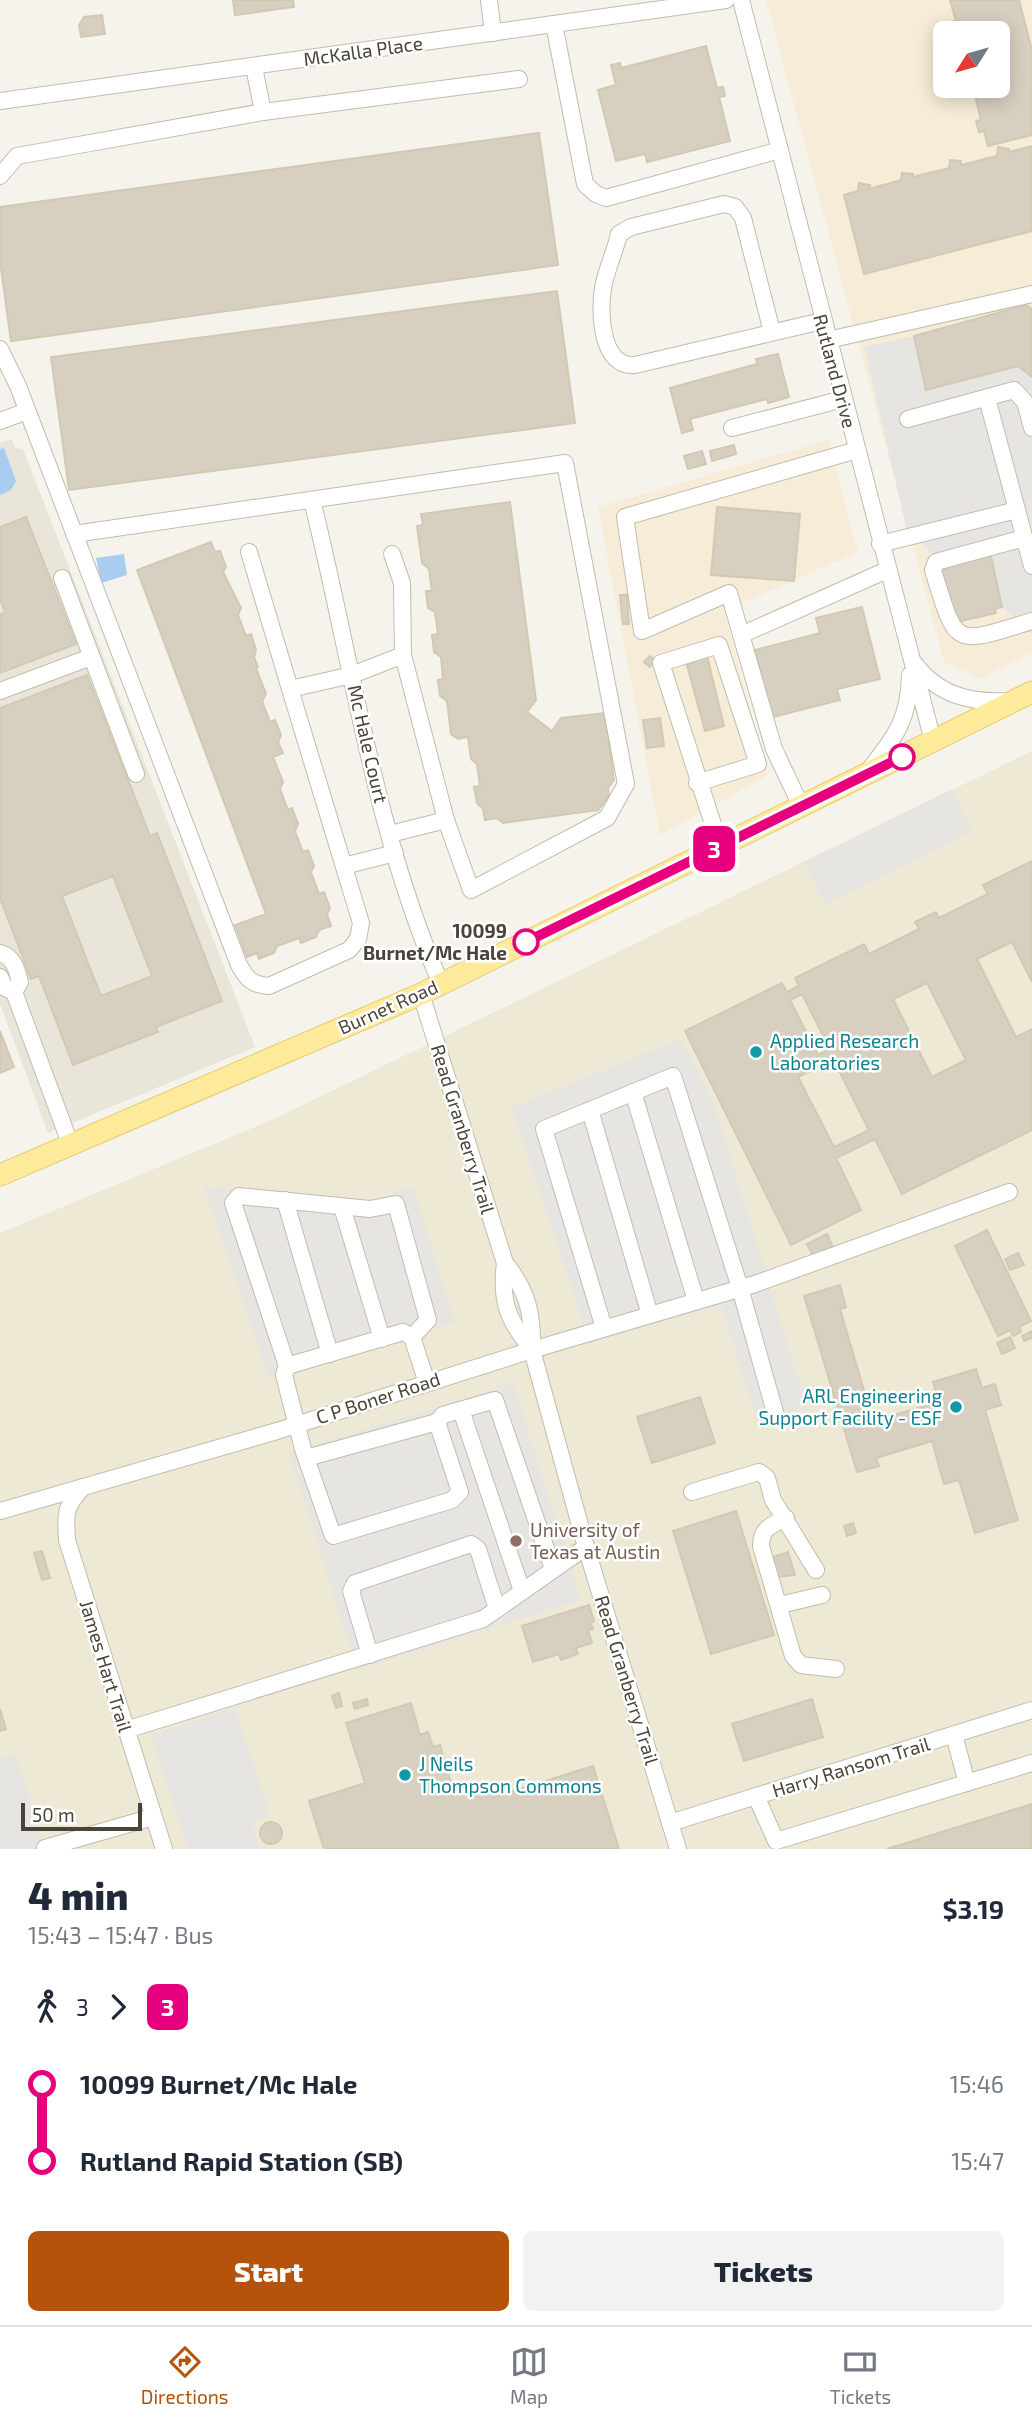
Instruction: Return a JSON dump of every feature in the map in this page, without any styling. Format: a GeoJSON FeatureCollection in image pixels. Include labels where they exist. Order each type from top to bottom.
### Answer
{"type":"FeatureCollection","features":[{"type":"Feature","properties":{"kind":"main road","name":"Burnet Road"},"geometry":{"type":"LineString","coordinates":[[0,1175],[421,994],[1023,696]]}},
{"type":"Feature","properties":{"kind":"street"},"geometry":{"type":"LineString","coordinates":[[489,0],[493,33]]}},
{"type":"Feature","properties":{"kind":"street","name":"McKalla Place"},"geometry":{"type":"LineString","coordinates":[[0,101],[726,0]]}},
{"type":"Feature","properties":{"kind":"street","name":"Rutland Drive"},"geometry":{"type":"LineString","coordinates":[[741,0],[822,321],[933,741]]}},
{"type":"Feature","properties":{"kind":"street"},"geometry":{"type":"LineString","coordinates":[[554,24],[585,184],[596,194],[606,198],[780,150]]}},
{"type":"Feature","properties":{"kind":"street"},"geometry":{"type":"LineString","coordinates":[[254,67],[263,112]]}},
{"type":"Feature","properties":{"kind":"street"},"geometry":{"type":"LineString","coordinates":[[0,176],[17,156],[263,112],[519,79]]}},
{"type":"Feature","properties":{"kind":"street"},"geometry":{"type":"LineString","coordinates":[[772,332],[743,218],[736,207],[724,204],[631,227],[619,234],[603,289],[605,339],[612,356],[625,366],[822,321]]}},
{"type":"Feature","properties":{"kind":"street"},"geometry":{"type":"LineString","coordinates":[[828,340],[1032,294]]}},
{"type":"Feature","properties":{"kind":"street"},"geometry":{"type":"LineString","coordinates":[[0,349],[27,411],[239,965],[247,979],[258,986],[269,986],[349,950],[358,939],[361,923],[249,552]]}},
{"type":"Feature","properties":{"kind":"street"},"geometry":{"type":"LineString","coordinates":[[908,419],[1014,390],[1025,402],[1032,428]]}},
{"type":"Feature","properties":{"kind":"street"},"geometry":{"type":"LineString","coordinates":[[987,398],[1032,566]]}},
{"type":"Feature","properties":{"kind":"street"},"geometry":{"type":"LineString","coordinates":[[732,428],[844,399]]}},
{"type":"Feature","properties":{"kind":"street"},"geometry":{"type":"LineString","coordinates":[[0,421],[27,411]]}},
{"type":"Feature","properties":{"kind":"street"},"geometry":{"type":"LineString","coordinates":[[801,806],[774,749],[729,593],[642,631],[625,517],[857,450]]}},
{"type":"Feature","properties":{"kind":"street"},"geometry":{"type":"LineString","coordinates":[[74,534],[565,463],[626,784],[607,818],[471,890],[446,820],[403,655],[402,583],[392,554]]}},
{"type":"Feature","properties":{"kind":"street","name":"Mc Hale Court"},"geometry":{"type":"LineString","coordinates":[[312,500],[374,781],[422,941],[441,984]]}},
{"type":"Feature","properties":{"kind":"street"},"geometry":{"type":"LineString","coordinates":[[880,544],[1017,510]]}},
{"type":"Feature","properties":{"kind":"street"},"geometry":{"type":"LineString","coordinates":[[1024,538],[936,562],[933,570],[951,628],[962,636],[979,637],[1032,621]]}},
{"type":"Feature","properties":{"kind":"street"},"geometry":{"type":"LineString","coordinates":[[741,635],[887,570]]}},
{"type":"Feature","properties":{"kind":"street"},"geometry":{"type":"LineString","coordinates":[[62,578],[136,774]]}},
{"type":"Feature","properties":{"kind":"street"},"geometry":{"type":"LineString","coordinates":[[697,783],[758,764],[719,645],[661,663],[697,783],[720,846]]}},
{"type":"Feature","properties":{"kind":"street"},"geometry":{"type":"LineString","coordinates":[[290,689],[352,675],[403,655]]}},
{"type":"Feature","properties":{"kind":"street"},"geometry":{"type":"LineString","coordinates":[[0,691],[91,657]]}},
{"type":"Feature","properties":{"kind":"street"},"geometry":{"type":"LineString","coordinates":[[910,658],[930,682],[956,696],[989,702],[1023,696]]}},
{"type":"Feature","properties":{"kind":"street"},"geometry":{"type":"LineString","coordinates":[[866,774],[900,729],[906,715],[910,658]]}},
{"type":"Feature","properties":{"kind":"street"},"geometry":{"type":"LineString","coordinates":[[390,834],[446,820]]}},
{"type":"Feature","properties":{"kind":"street"},"geometry":{"type":"LineString","coordinates":[[344,866],[395,853]]}},
{"type":"Feature","properties":{"kind":"street"},"geometry":{"type":"LineString","coordinates":[[0,953],[12,960],[17,971],[20,982],[15,992],[72,1146]]}},
{"type":"Feature","properties":{"kind":"street"},"geometry":{"type":"LineString","coordinates":[[0,977],[5,988],[15,992]]}},
{"type":"Feature","properties":{"kind":"street","name":"Read Granberry Trail"},"geometry":{"type":"LineString","coordinates":[[421,994],[505,1264],[522,1283],[533,1318],[531,1349],[586,1548],[678,1849]]}},
{"type":"Feature","properties":{"kind":"street"},"geometry":{"type":"LineString","coordinates":[[604,1328],[544,1129],[673,1076],[747,1286],[776,1416]]}},
{"type":"Feature","properties":{"kind":"street"},"geometry":{"type":"LineString","coordinates":[[633,1093],[696,1301]]}},
{"type":"Feature","properties":{"kind":"street"},"geometry":{"type":"LineString","coordinates":[[590,1110],[650,1315]]}},
{"type":"Feature","properties":{"kind":"street","name":"C P Boner Road"},"geometry":{"type":"LineString","coordinates":[[0,1511],[298,1424],[531,1349],[747,1286],[1009,1192]]}},
{"type":"Feature","properties":{"kind":"street"},"geometry":{"type":"LineString","coordinates":[[412,1336],[428,1320],[396,1204],[370,1209],[239,1196],[233,1203],[287,1366],[284,1375],[306,1458],[333,1536],[452,1500],[460,1492],[437,1422]]}},
{"type":"Feature","properties":{"kind":"street"},"geometry":{"type":"LineString","coordinates":[[285,1200],[330,1353]]}},
{"type":"Feature","properties":{"kind":"street"},"geometry":{"type":"LineString","coordinates":[[342,1207],[382,1339]]}},
{"type":"Feature","properties":{"kind":"street"},"geometry":{"type":"LineString","coordinates":[[287,1366],[403,1332],[412,1336],[427,1383]]}},
{"type":"Feature","properties":{"kind":"street"},"geometry":{"type":"LineString","coordinates":[[306,1458],[437,1422],[443,1415],[495,1400],[553,1569]]}},
{"type":"Feature","properties":{"kind":"street"},"geometry":{"type":"LineString","coordinates":[[461,1410],[522,1591]]}},
{"type":"Feature","properties":{"kind":"street"},"geometry":{"type":"LineString","coordinates":[[692,1492],[759,1472],[767,1478],[773,1500],[816,1570]]}},
{"type":"Feature","properties":{"kind":"street","name":"James Hart Trail"},"geometry":{"type":"LineString","coordinates":[[84,1486],[68,1504],[65,1518],[67,1540],[164,1849]]}},
{"type":"Feature","properties":{"kind":"street"},"geometry":{"type":"LineString","coordinates":[[786,1518],[766,1527],[761,1534],[761,1546],[793,1656],[801,1665],[836,1669]]}},
{"type":"Feature","properties":{"kind":"street"},"geometry":{"type":"LineString","coordinates":[[370,1655],[351,1591],[355,1583],[471,1544],[478,1549],[497,1609]]}},
{"type":"Feature","properties":{"kind":"street"},"geometry":{"type":"LineString","coordinates":[[126,1730],[483,1619],[586,1548]]}},
{"type":"Feature","properties":{"kind":"street"},"geometry":{"type":"LineString","coordinates":[[780,1605],[822,1595]]}},
{"type":"Feature","properties":{"kind":"street","name":"Harry Ransom Trail"},"geometry":{"type":"LineString","coordinates":[[670,1823],[1032,1710]]}},
{"type":"Feature","properties":{"kind":"street"},"geometry":{"type":"LineString","coordinates":[[954,1735],[967,1783]]}},
{"type":"Feature","properties":{"kind":"street"},"geometry":{"type":"LineString","coordinates":[[756,1796],[776,1840],[1032,1763]]}},
{"type":"Feature","properties":{"kind":"street"},"geometry":{"type":"LineString","coordinates":[[45,1849],[153,1817]]}},
{"type":"Feature","properties":{"kind":"shaded area"},"geometry":{"type":"Polygon","coordinates":[[[766,0],[1032,0],[1032,653],[980,678],[944,662],[766,0]]]}},
{"type":"Feature","properties":{"kind":"shaded area"},"geometry":{"type":"Polygon","coordinates":[[[914,336],[927,390],[1018,366],[1032,377],[1032,634],[1002,607],[989,552],[941,563],[906,527],[864,347],[914,336]]]}},
{"type":"Feature","properties":{"kind":"shaded area"},"geometry":{"type":"Polygon","coordinates":[[[12,439],[15,448],[23,449],[255,1047],[48,1133],[0,1004],[0,443],[12,439]]]}},
{"type":"Feature","properties":{"kind":"shaded area"},"geometry":{"type":"Polygon","coordinates":[[[828,440],[858,552],[724,611],[768,775],[660,835],[598,507],[828,440]]]}},
{"type":"Feature","properties":{"kind":"shaded area","name":"University of Texas at Austin"},"geometry":{"type":"Polygon","coordinates":[[[1032,751],[1032,1849],[0,1849],[0,1233],[274,1119],[1032,751]]]}},
{"type":"Feature","properties":{"kind":"shaded area"},"geometry":{"type":"Polygon","coordinates":[[[952,789],[972,832],[825,904],[804,862],[952,789]]]}},
{"type":"Feature","properties":{"kind":"shaded area"},"geometry":{"type":"Polygon","coordinates":[[[680,1039],[714,1103],[808,1411],[759,1427],[721,1305],[590,1343],[511,1108],[680,1039]]]}},
{"type":"Feature","properties":{"kind":"shaded area"},"geometry":{"type":"Polygon","coordinates":[[[203,1185],[355,1206],[413,1186],[455,1322],[269,1379],[203,1185]]]}},
{"type":"Feature","properties":{"kind":"shaded area"},"geometry":{"type":"Polygon","coordinates":[[[513,1383],[581,1600],[357,1670],[289,1453],[513,1383]]]}},
{"type":"Feature","properties":{"kind":"shaded area"},"geometry":{"type":"Polygon","coordinates":[[[235,1708],[270,1816],[251,1822],[260,1849],[188,1849],[151,1735],[235,1708]]]}},
{"type":"Feature","properties":{"kind":"shaded area"},"geometry":{"type":"Polygon","coordinates":[[[16,1753],[45,1849],[0,1849],[0,1758],[16,1753]]]}},
{"type":"Feature","properties":{"kind":"water"},"geometry":{"type":"Polygon","coordinates":[[[4,448],[16,481],[11,490],[0,495],[0,449],[4,448]]]}},
{"type":"Feature","properties":{"kind":"water"},"geometry":{"type":"Polygon","coordinates":[[[124,554],[127,575],[101,583],[96,558],[124,554]]]}},
{"type":"Feature","properties":{"kind":"building"},"geometry":{"type":"Polygon","coordinates":[[[233,0],[293,0],[294,7],[235,15],[233,0]]]}},
{"type":"Feature","properties":{"kind":"building"},"geometry":{"type":"Polygon","coordinates":[[[950,0],[1019,0],[1032,50],[1032,135],[988,146],[984,131],[979,132],[976,121],[981,120],[976,98],[1010,98],[1010,21],[956,21],[950,0]]]}},
{"type":"Feature","properties":{"kind":"building"},"geometry":{"type":"Polygon","coordinates":[[[102,15],[105,34],[81,37],[79,25],[84,17],[102,15]]]}},
{"type":"Feature","properties":{"kind":"building"},"geometry":{"type":"Polygon","coordinates":[[[706,46],[717,88],[723,87],[725,96],[719,97],[730,141],[647,162],[645,154],[616,161],[598,90],[616,85],[611,65],[620,63],[621,68],[706,46]]]}},
{"type":"Feature","properties":{"kind":"building"},"geometry":{"type":"Polygon","coordinates":[[[539,133],[558,265],[11,341],[0,261],[0,207],[539,133]]]}},
{"type":"Feature","properties":{"kind":"building"},"geometry":{"type":"Polygon","coordinates":[[[1032,146],[1032,231],[864,274],[844,195],[858,191],[859,183],[870,185],[869,189],[901,180],[902,173],[913,174],[913,177],[949,168],[950,160],[961,161],[961,165],[997,156],[998,147],[1009,149],[1009,152],[1032,146]]]}},
{"type":"Feature","properties":{"kind":"building"},"geometry":{"type":"Polygon","coordinates":[[[557,291],[575,423],[69,490],[51,357],[557,291]]]}},
{"type":"Feature","properties":{"kind":"building"},"geometry":{"type":"Polygon","coordinates":[[[1026,305],[1032,309],[1032,377],[1018,366],[926,390],[914,336],[1026,305]]]}},
{"type":"Feature","properties":{"kind":"building"},"geometry":{"type":"Polygon","coordinates":[[[778,354],[789,397],[768,403],[767,399],[690,419],[693,430],[682,433],[670,388],[757,364],[756,359],[778,354]]]}},
{"type":"Feature","properties":{"kind":"building"},"geometry":{"type":"Polygon","coordinates":[[[734,445],[736,454],[712,461],[710,451],[734,445]]]}},
{"type":"Feature","properties":{"kind":"building"},"geometry":{"type":"Polygon","coordinates":[[[702,451],[706,464],[688,469],[684,456],[702,451]]]}},
{"type":"Feature","properties":{"kind":"building"},"geometry":{"type":"Polygon","coordinates":[[[510,502],[536,700],[527,712],[552,731],[561,718],[605,713],[614,780],[608,788],[609,796],[598,810],[503,823],[497,818],[485,820],[483,809],[477,803],[474,787],[480,786],[477,764],[471,759],[468,737],[458,739],[451,734],[447,701],[440,696],[438,680],[443,679],[441,657],[434,652],[432,635],[438,634],[435,612],[428,608],[426,591],[432,591],[429,569],[422,563],[417,526],[423,525],[421,514],[510,502]]]}},
{"type":"Feature","properties":{"kind":"building"},"geometry":{"type":"Polygon","coordinates":[[[717,507],[800,514],[794,581],[711,575],[717,507]]]}},
{"type":"Feature","properties":{"kind":"building"},"geometry":{"type":"Polygon","coordinates":[[[26,517],[76,644],[0,673],[0,615],[5,612],[0,599],[0,527],[26,517]]]}},
{"type":"Feature","properties":{"kind":"building"},"geometry":{"type":"Polygon","coordinates":[[[211,542],[215,552],[220,551],[226,567],[223,572],[241,608],[238,615],[246,636],[251,634],[256,650],[256,668],[266,694],[262,701],[270,722],[275,720],[281,735],[278,742],[283,753],[273,757],[283,782],[280,789],[288,810],[292,808],[298,824],[295,831],[303,852],[308,850],[314,866],[311,872],[319,894],[324,892],[330,908],[327,914],[331,926],[319,930],[316,937],[301,943],[299,938],[277,946],[274,953],[259,959],[257,953],[247,957],[235,925],[266,914],[137,570],[211,542]]]}},
{"type":"Feature","properties":{"kind":"building"},"geometry":{"type":"Polygon","coordinates":[[[990,552],[1002,607],[994,609],[996,613],[952,623],[939,570],[943,569],[941,563],[990,552]]]}},
{"type":"Feature","properties":{"kind":"building"},"geometry":{"type":"Polygon","coordinates":[[[620,595],[627,595],[629,624],[623,624],[620,595]]]}},
{"type":"Feature","properties":{"kind":"building"},"geometry":{"type":"Polygon","coordinates":[[[862,607],[880,679],[837,689],[840,700],[769,718],[755,650],[820,633],[816,618],[862,607]]]}},
{"type":"Feature","properties":{"kind":"building"},"geometry":{"type":"Polygon","coordinates":[[[650,656],[655,660],[650,667],[644,662],[650,656]]]}},
{"type":"Feature","properties":{"kind":"building"},"geometry":{"type":"Polygon","coordinates":[[[707,656],[724,726],[705,731],[687,665],[707,656]]]}},
{"type":"Feature","properties":{"kind":"building"},"geometry":{"type":"Polygon","coordinates":[[[87,675],[150,836],[157,833],[222,1001],[156,1027],[158,1032],[73,1065],[39,976],[31,979],[0,898],[0,708],[87,675]],[[113,876],[62,896],[101,996],[152,976],[113,876]]]}},
{"type":"Feature","properties":{"kind":"building"},"geometry":{"type":"Polygon","coordinates":[[[660,718],[664,746],[647,748],[643,720],[660,718]]]}},
{"type":"Feature","properties":{"kind":"building","name":"Applied Research Laboratories"},"geometry":{"type":"Polygon","coordinates":[[[1032,861],[1032,982],[1012,942],[977,959],[1016,1037],[1032,1029],[1032,1130],[902,1194],[875,1139],[836,1158],[861,1210],[791,1245],[685,1031],[782,983],[787,992],[799,986],[795,978],[864,944],[869,954],[919,929],[915,922],[936,912],[939,918],[988,894],[983,885],[1032,861]],[[927,983],[893,999],[932,1077],[966,1060],[927,983]],[[802,994],[790,1000],[818,1055],[830,1049],[802,994]],[[833,1059],[798,1077],[834,1147],[869,1130],[833,1059]]]}},
{"type":"Feature","properties":{"kind":"building"},"geometry":{"type":"Polygon","coordinates":[[[0,1031],[14,1067],[0,1073],[0,1031]]]}},
{"type":"Feature","properties":{"kind":"building"},"geometry":{"type":"Polygon","coordinates":[[[987,1230],[1031,1321],[1019,1327],[1021,1332],[1013,1336],[1010,1330],[998,1336],[955,1246],[987,1230]]]}},
{"type":"Feature","properties":{"kind":"building"},"geometry":{"type":"Polygon","coordinates":[[[827,1234],[833,1247],[813,1256],[807,1244],[827,1234]]]}},
{"type":"Feature","properties":{"kind":"building"},"geometry":{"type":"Polygon","coordinates":[[[1018,1253],[1024,1265],[1010,1270],[1005,1259],[1018,1253]]]}},
{"type":"Feature","properties":{"kind":"building","name":"ARL Engineering Support Facility - ESF"},"geometry":{"type":"Polygon","coordinates":[[[840,1285],[846,1307],[840,1309],[873,1421],[939,1402],[933,1382],[976,1369],[982,1388],[995,1384],[1001,1405],[985,1410],[1018,1520],[975,1533],[959,1480],[944,1484],[932,1441],[876,1458],[879,1466],[857,1472],[804,1296],[840,1285]]]}},
{"type":"Feature","properties":{"kind":"building"},"geometry":{"type":"Polygon","coordinates":[[[1032,1331],[1032,1338],[1024,1341],[1022,1336],[1032,1331]]]}},
{"type":"Feature","properties":{"kind":"building"},"geometry":{"type":"Polygon","coordinates":[[[1010,1337],[1015,1348],[1002,1354],[997,1343],[1010,1337]]]}},
{"type":"Feature","properties":{"kind":"building"},"geometry":{"type":"Polygon","coordinates":[[[700,1397],[715,1443],[652,1463],[637,1417],[700,1397]]]}},
{"type":"Feature","properties":{"kind":"building"},"geometry":{"type":"Polygon","coordinates":[[[736,1511],[774,1635],[711,1654],[673,1531],[736,1511]]]}},
{"type":"Feature","properties":{"kind":"building"},"geometry":{"type":"Polygon","coordinates":[[[853,1523],[856,1533],[847,1536],[844,1526],[853,1523]]]}},
{"type":"Feature","properties":{"kind":"building"},"geometry":{"type":"Polygon","coordinates":[[[42,1551],[50,1578],[42,1580],[34,1553],[42,1551]]]}},
{"type":"Feature","properties":{"kind":"building"},"geometry":{"type":"Polygon","coordinates":[[[788,1552],[795,1575],[776,1577],[770,1558],[788,1552]]]}},
{"type":"Feature","properties":{"kind":"building"},"geometry":{"type":"Polygon","coordinates":[[[589,1605],[594,1621],[591,1623],[593,1629],[588,1630],[592,1643],[576,1648],[578,1654],[561,1660],[559,1654],[533,1662],[522,1626],[589,1605]]]}},
{"type":"Feature","properties":{"kind":"building"},"geometry":{"type":"Polygon","coordinates":[[[339,1693],[342,1706],[336,1708],[332,1696],[339,1693]]]}},
{"type":"Feature","properties":{"kind":"building"},"geometry":{"type":"Polygon","coordinates":[[[367,1699],[368,1705],[355,1709],[353,1703],[367,1699]]]}},
{"type":"Feature","properties":{"kind":"building"},"geometry":{"type":"Polygon","coordinates":[[[812,1699],[823,1737],[744,1761],[732,1724],[812,1699]]]}},
{"type":"Feature","properties":{"kind":"building","name":"J Neils Thompson Commons"},"geometry":{"type":"Polygon","coordinates":[[[411,1703],[420,1735],[428,1732],[433,1747],[440,1745],[452,1786],[458,1784],[460,1791],[475,1787],[478,1794],[491,1790],[494,1797],[593,1766],[619,1849],[324,1849],[309,1801],[365,1783],[346,1723],[411,1703]]]}},
{"type":"Feature","properties":{"kind":"building"},"geometry":{"type":"Polygon","coordinates":[[[0,1709],[6,1729],[0,1731],[0,1709]]]}},
{"type":"Feature","properties":{"kind":"building"},"geometry":{"type":"Polygon","coordinates":[[[1032,1804],[1032,1849],[887,1849],[1032,1804]]]}},
{"type":"Feature","properties":{"kind":"building"},"geometry":{"type":"Polygon","coordinates":[[[271,1822],[279,1825],[282,1833],[279,1841],[271,1844],[263,1841],[260,1833],[263,1825],[271,1822]]]}},
{"type":"Feature","properties":{"kind":"bus line","name":"3"},"geometry":{"type":"LineString","coordinates":[[526,942],[902,757]]}},
{"type":"Feature","properties":{"kind":"place","name":"10099 Burnet/Mc Hale"},"geometry":{"type":"Point","coordinates":[526,942]}},
{"type":"Feature","properties":{"kind":"place","name":"Applied Research Laboratories"},"geometry":{"type":"Point","coordinates":[756,1052]}},
{"type":"Feature","properties":{"kind":"place","name":"ARL Engineering Support Facility - ESF"},"geometry":{"type":"Point","coordinates":[956,1407]}},
{"type":"Feature","properties":{"kind":"place","name":"University of Texas at Austin"},"geometry":{"type":"Point","coordinates":[516,1541]}},
{"type":"Feature","properties":{"kind":"place","name":"J Neils Thompson Commons"},"geometry":{"type":"Point","coordinates":[405,1775]}}]}
